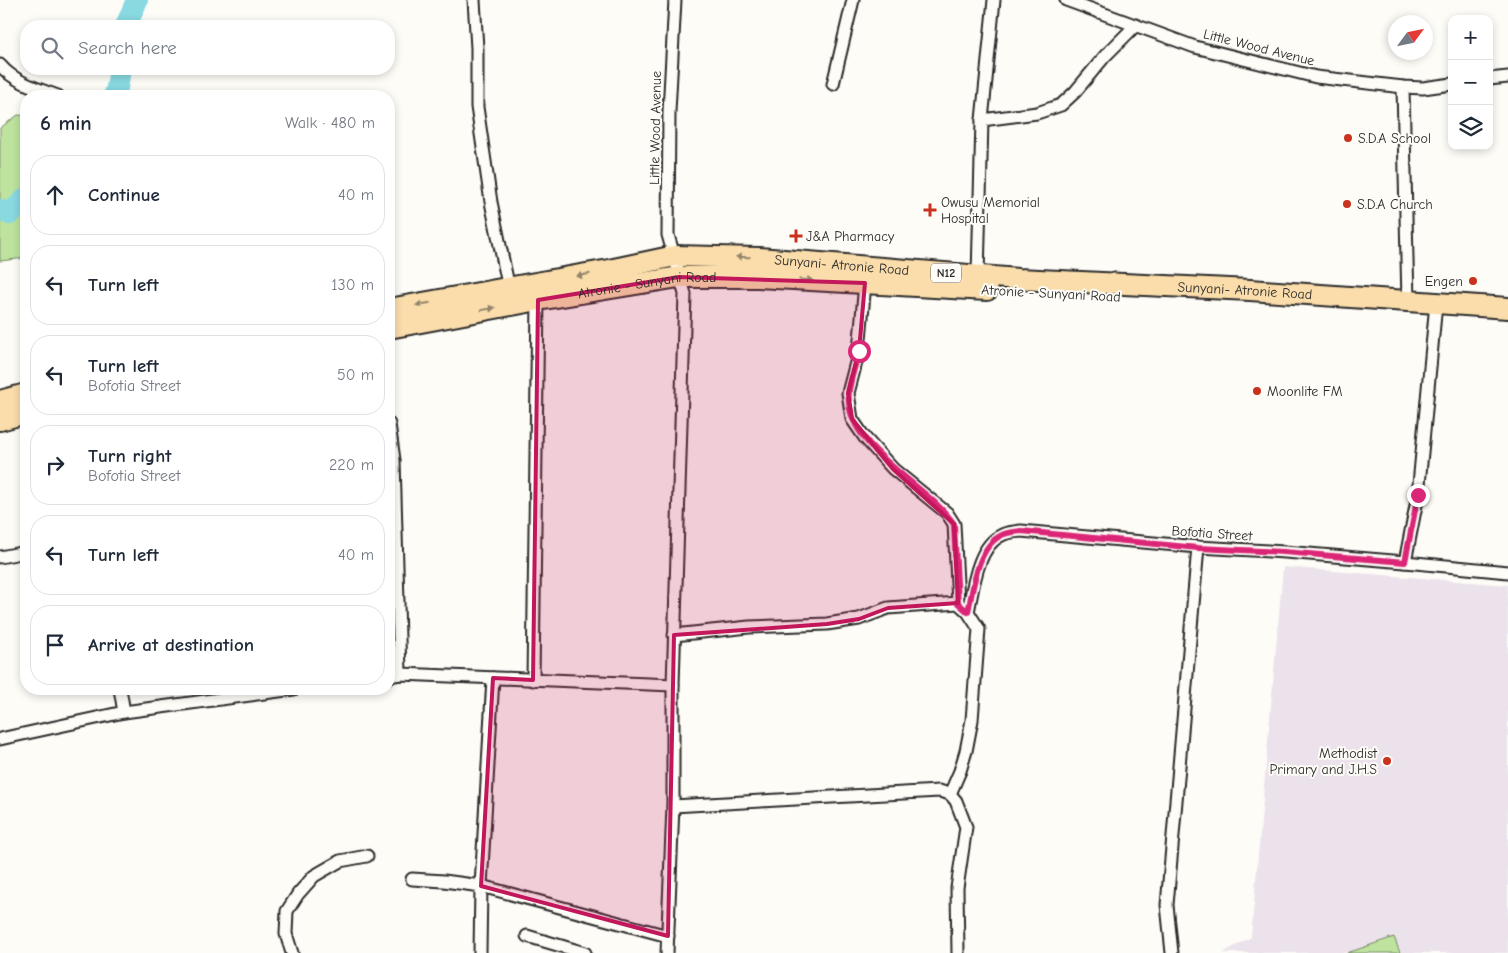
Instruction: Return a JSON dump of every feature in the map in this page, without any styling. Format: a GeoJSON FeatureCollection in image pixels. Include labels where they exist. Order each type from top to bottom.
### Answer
{"type":"FeatureCollection","features":[{"type":"Feature","properties":{"kind":"highway","name":"Sunyani- Atronie Road"},"geometry":{"type":"LineString","coordinates":[[395,309],[509,289],[675,256],[759,258],[978,276],[1250,290],[1508,308]]}},
{"type":"Feature","properties":{"kind":"highway","name":"Atronie - Sunyani Road"},"geometry":{"type":"LineString","coordinates":[[395,327],[538,300],[679,277],[758,277],[1436,314],[1508,320]]}},
{"type":"Feature","properties":{"kind":"highway"},"geometry":{"type":"LineString","coordinates":[[0,401],[20,396]]}},
{"type":"Feature","properties":{"kind":"highway"},"geometry":{"type":"LineString","coordinates":[[0,420],[20,415]]}},
{"type":"Feature","properties":{"kind":"street"},"geometry":{"type":"LineString","coordinates":[[474,0],[477,48],[477,107],[491,202],[509,289]]}},
{"type":"Feature","properties":{"kind":"street","name":"Little Wood Avenue"},"geometry":{"type":"LineString","coordinates":[[667,953],[673,806],[674,635],[685,294],[668,235],[669,112],[675,0]]}},
{"type":"Feature","properties":{"kind":"street"},"geometry":{"type":"LineString","coordinates":[[833,84],[852,0]]}},
{"type":"Feature","properties":{"kind":"street"},"geometry":{"type":"LineString","coordinates":[[978,276],[982,120],[994,0]]}},
{"type":"Feature","properties":{"kind":"street","name":"Little Wood Avenue"},"geometry":{"type":"LineString","coordinates":[[1066,0],[1195,47],[1316,77],[1403,87],[1423,88],[1448,85]]}},
{"type":"Feature","properties":{"kind":"street"},"geometry":{"type":"LineString","coordinates":[[982,120],[1037,113],[1061,104],[1075,92],[1105,56],[1136,24]]}},
{"type":"Feature","properties":{"kind":"street"},"geometry":{"type":"LineString","coordinates":[[0,65],[6,72],[30,86],[41,90]]}},
{"type":"Feature","properties":{"kind":"street"},"geometry":{"type":"LineString","coordinates":[[1493,79],[1508,77]]}},
{"type":"Feature","properties":{"kind":"street"},"geometry":{"type":"LineString","coordinates":[[1403,87],[1408,302]]}},
{"type":"Feature","properties":{"kind":"street"},"geometry":{"type":"LineString","coordinates":[[864,283],[859,351],[848,393],[852,419],[865,438],[893,469],[947,513],[954,524],[958,603],[968,612],[978,629],[974,704],[966,751],[950,794]]}},
{"type":"Feature","properties":{"kind":"street"},"geometry":{"type":"LineString","coordinates":[[533,680],[538,300]]}},
{"type":"Feature","properties":{"kind":"street"},"geometry":{"type":"LineString","coordinates":[[1405,562],[1418,495],[1436,314]]}},
{"type":"Feature","properties":{"kind":"street","name":"Bofotia Street"},"geometry":{"type":"LineString","coordinates":[[968,612],[976,570],[991,544],[1001,535],[1021,531],[1198,548],[1284,552],[1508,572]]}},
{"type":"Feature","properties":{"kind":"street"},"geometry":{"type":"LineString","coordinates":[[1172,953],[1167,904],[1198,548]]}},
{"type":"Feature","properties":{"kind":"street"},"geometry":{"type":"LineString","coordinates":[[0,556],[20,553]]}},
{"type":"Feature","properties":{"kind":"street"},"geometry":{"type":"LineString","coordinates":[[674,635],[749,627],[828,624],[859,619],[888,608],[958,603]]}},
{"type":"Feature","properties":{"kind":"street"},"geometry":{"type":"LineString","coordinates":[[395,675],[673,685]]}},
{"type":"Feature","properties":{"kind":"street"},"geometry":{"type":"LineString","coordinates":[[480,953],[481,886],[493,678]]}},
{"type":"Feature","properties":{"kind":"street"},"geometry":{"type":"LineString","coordinates":[[121,695],[124,712]]}},
{"type":"Feature","properties":{"kind":"street"},"geometry":{"type":"LineString","coordinates":[[0,738],[124,712],[237,695]]}},
{"type":"Feature","properties":{"kind":"street"},"geometry":{"type":"LineString","coordinates":[[673,806],[939,791],[950,794],[956,801],[966,827],[957,888],[958,953]]}},
{"type":"Feature","properties":{"kind":"street"},"geometry":{"type":"LineString","coordinates":[[292,953],[286,934],[287,911],[298,894],[314,876],[340,861],[367,856]]}},
{"type":"Feature","properties":{"kind":"street"},"geometry":{"type":"LineString","coordinates":[[412,879],[481,886],[668,936]]}},
{"type":"Feature","properties":{"kind":"street"},"geometry":{"type":"LineString","coordinates":[[527,936],[585,953]]}},
{"type":"Feature","properties":{"kind":"highlighted area"},"geometry":{"type":"Polygon","coordinates":[[[679,277],[865,283],[859,351],[848,393],[852,419],[893,469],[954,524],[958,603],[888,608],[859,619],[827,624],[674,635],[668,936],[481,886],[493,678],[533,680],[538,300],[679,277]]]}},
{"type":"Feature","properties":{"kind":"shaded area","name":"Methodist Primary and J.H.S"},"geometry":{"type":"Polygon","coordinates":[[[1283,567],[1508,585],[1508,953],[1223,953],[1251,937],[1283,567]]]}},
{"type":"Feature","properties":{"kind":"green space"},"geometry":{"type":"Polygon","coordinates":[[[20,115],[20,259],[0,261],[0,128],[20,115]]]}},
{"type":"Feature","properties":{"kind":"green space"},"geometry":{"type":"Polygon","coordinates":[[[1394,937],[1400,953],[1347,953],[1394,937]]]}},
{"type":"Feature","properties":{"kind":"waterway"},"geometry":{"type":"LineString","coordinates":[[129,20],[137,0]]}},
{"type":"Feature","properties":{"kind":"waterway"},"geometry":{"type":"LineString","coordinates":[[116,90],[119,75]]}},
{"type":"Feature","properties":{"kind":"waterway"},"geometry":{"type":"LineString","coordinates":[[0,210],[10,214],[20,204]]}},
{"type":"Feature","properties":{"kind":"place","name":"S.D.A School"},"geometry":{"type":"Point","coordinates":[1348,138]}},
{"type":"Feature","properties":{"kind":"place","name":"S.D.A Church"},"geometry":{"type":"Point","coordinates":[1347,204]}},
{"type":"Feature","properties":{"kind":"place","name":"Owusu Memorial Hospital"},"geometry":{"type":"Point","coordinates":[930,210]}},
{"type":"Feature","properties":{"kind":"place","name":"J&A Pharmacy"},"geometry":{"type":"Point","coordinates":[796,236]}},
{"type":"Feature","properties":{"kind":"place","name":"Engen"},"geometry":{"type":"Point","coordinates":[1473,281]}},
{"type":"Feature","properties":{"kind":"place","name":"Moonlite FM"},"geometry":{"type":"Point","coordinates":[1257,391]}},
{"type":"Feature","properties":{"kind":"place","name":"Methodist Primary and J.H.S"},"geometry":{"type":"Point","coordinates":[1387,761]}},
{"type":"Feature","properties":{"kind":"route"},"geometry":{"type":"LineString","coordinates":[[859,351],[848,393],[852,419],[865,438],[893,469],[947,513],[954,524],[958,603],[968,612],[976,570],[991,544],[1001,535],[1021,531],[1198,548],[1284,552],[1405,562],[1418,495]]}}]}
